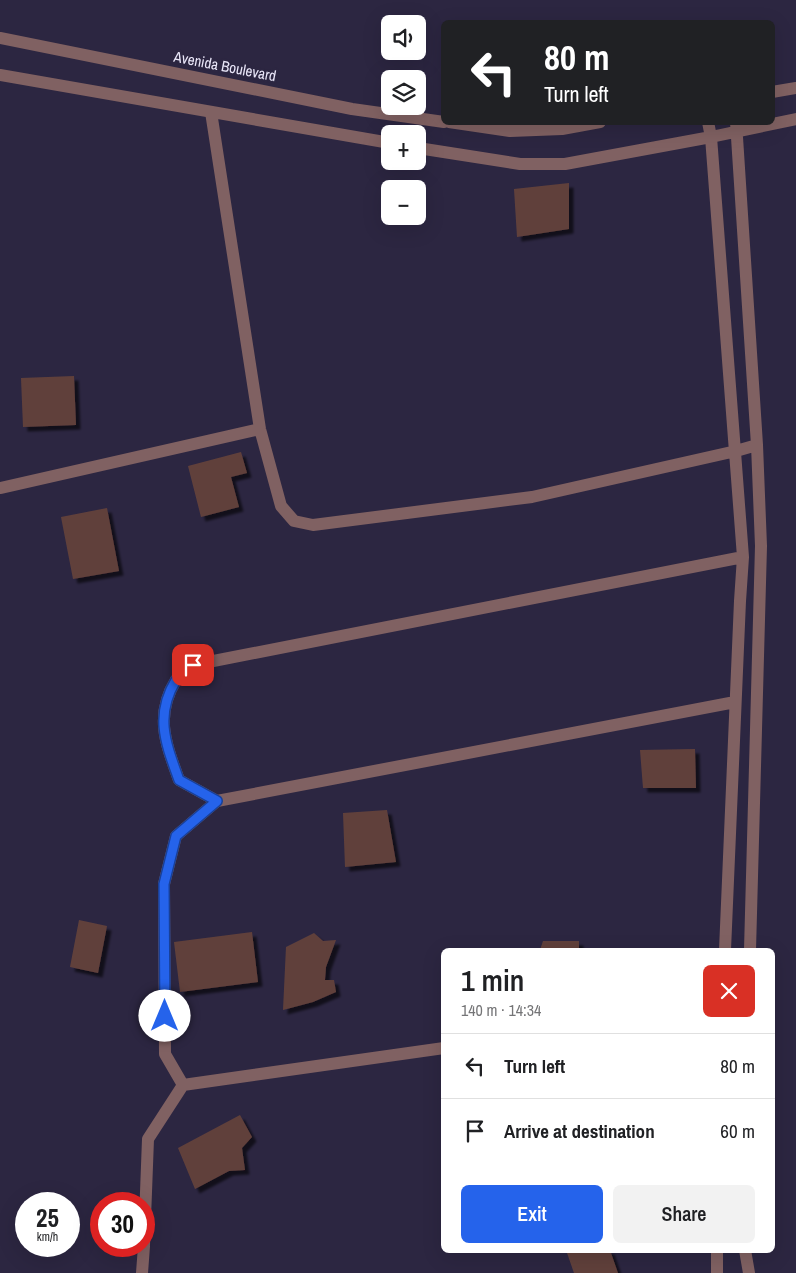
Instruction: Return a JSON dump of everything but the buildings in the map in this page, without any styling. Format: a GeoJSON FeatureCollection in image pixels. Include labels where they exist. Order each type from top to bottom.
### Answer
{"type":"FeatureCollection","features":[{"type":"Feature","properties":{"kind":"street","name":"Avenida Boulevard"},"geometry":{"type":"LineString","coordinates":[[0,38],[352,109],[441,122]]}},
{"type":"Feature","properties":{"kind":"street"},"geometry":{"type":"LineString","coordinates":[[0,75],[381,141]]}},
{"type":"Feature","properties":{"kind":"street"},"geometry":{"type":"LineString","coordinates":[[775,92],[796,88]]}},
{"type":"Feature","properties":{"kind":"street"},"geometry":{"type":"LineString","coordinates":[[211,112],[260,429],[282,506],[294,521],[313,525],[532,497],[757,445]]}},
{"type":"Feature","properties":{"kind":"street"},"geometry":{"type":"LineString","coordinates":[[775,122],[796,119]]}},
{"type":"Feature","properties":{"kind":"street"},"geometry":{"type":"LineString","coordinates":[[469,125],[510,131],[562,129],[584,125]]}},
{"type":"Feature","properties":{"kind":"street"},"geometry":{"type":"LineString","coordinates":[[709,125],[743,557],[725,948]]}},
{"type":"Feature","properties":{"kind":"street"},"geometry":{"type":"LineString","coordinates":[[426,149],[520,164],[565,164],[711,137],[737,127],[752,125]]}},
{"type":"Feature","properties":{"kind":"street"},"geometry":{"type":"LineString","coordinates":[[737,127],[757,445],[761,546],[750,948]]}},
{"type":"Feature","properties":{"kind":"street"},"geometry":{"type":"LineString","coordinates":[[1,488],[260,429]]}},
{"type":"Feature","properties":{"kind":"street"},"geometry":{"type":"LineString","coordinates":[[217,801],[179,780],[165,741],[164,709],[176,678],[193,665],[743,557]]}},
{"type":"Feature","properties":{"kind":"street"},"geometry":{"type":"LineString","coordinates":[[183,1085],[165,1054],[164,884],[176,836],[217,801],[736,702]]}},
{"type":"Feature","properties":{"kind":"street"},"geometry":{"type":"LineString","coordinates":[[146,1192],[148,1139],[183,1085],[441,1048]]}},
{"type":"Feature","properties":{"kind":"street"},"geometry":{"type":"LineString","coordinates":[[717,1253],[717,1273]]}},
{"type":"Feature","properties":{"kind":"street"},"geometry":{"type":"LineString","coordinates":[[746,1253],[749,1273]]}},
{"type":"Feature","properties":{"kind":"street"},"geometry":{"type":"LineString","coordinates":[[142,1273],[143,1257]]}},
{"type":"Feature","properties":{"kind":"route"},"geometry":{"type":"LineString","coordinates":[[165,1016],[164,884],[176,836],[217,801],[179,780],[165,741],[164,709],[176,678],[193,665]]}}]}
